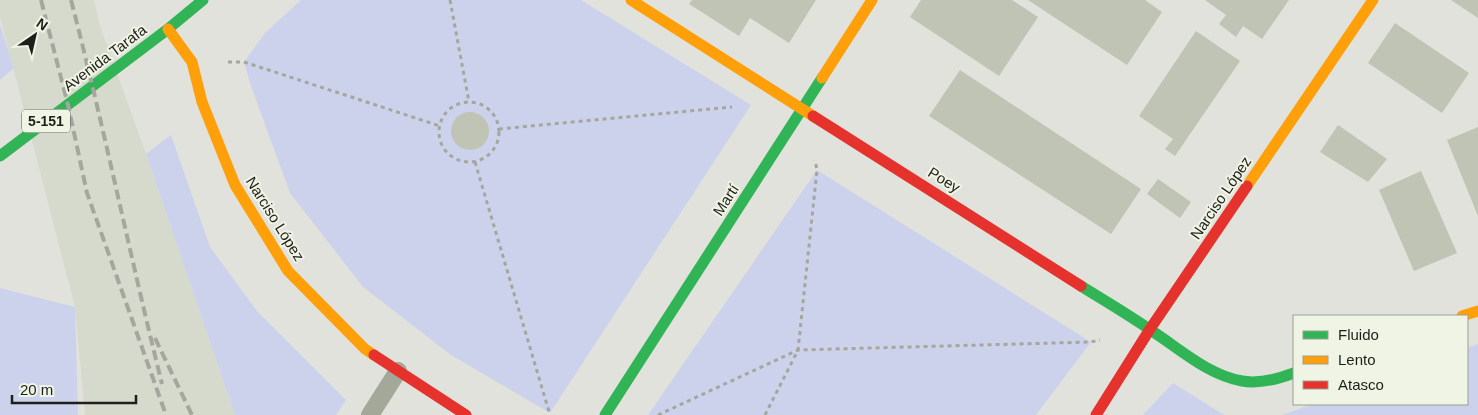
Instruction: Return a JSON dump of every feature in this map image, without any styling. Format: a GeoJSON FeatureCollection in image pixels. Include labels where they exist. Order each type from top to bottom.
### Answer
{"type":"FeatureCollection","features":[{"type":"Feature","properties":{"kind":"street","name":"Avenida Tarafa"},"geometry":{"type":"LineString","coordinates":[[0,156],[168,29],[202,0]]}},
{"type":"Feature","properties":{"kind":"street","name":"Poey"},"geometry":{"type":"LineString","coordinates":[[631,0],[1214,372],[1242,381],[1277,379],[1293,373]]}},
{"type":"Feature","properties":{"kind":"street","name":"Martí"},"geometry":{"type":"LineString","coordinates":[[605,415],[872,0]]}},
{"type":"Feature","properties":{"kind":"street","name":"Narciso López"},"geometry":{"type":"LineString","coordinates":[[1096,415],[1150,330],[1373,0]]}},
{"type":"Feature","properties":{"kind":"street","name":"Narciso López"},"geometry":{"type":"LineString","coordinates":[[168,29],[192,62],[202,102],[234,185],[288,271],[365,350],[466,415]]}},
{"type":"Feature","properties":{"kind":"street"},"geometry":{"type":"LineString","coordinates":[[1465,315],[1478,311]]}},
{"type":"Feature","properties":{"kind":"lane"},"geometry":{"type":"LineString","coordinates":[[370,415],[398,371]]}},
{"type":"Feature","properties":{"kind":"path"},"geometry":{"type":"LineString","coordinates":[[450,0],[469,102]]}},
{"type":"Feature","properties":{"kind":"path"},"geometry":{"type":"LineString","coordinates":[[192,62],[244,62],[440,126]]}},
{"type":"Feature","properties":{"kind":"path"},"geometry":{"type":"LineString","coordinates":[[469,102],[479,103],[488,108],[495,116],[499,125],[497,144],[491,153],[475,162],[455,158],[447,153],[439,135],[443,116],[450,108],[459,103],[469,102]]}},
{"type":"Feature","properties":{"kind":"path"},"geometry":{"type":"LineString","coordinates":[[499,129],[741,106]]}},
{"type":"Feature","properties":{"kind":"path"},"geometry":{"type":"LineString","coordinates":[[765,415],[798,350],[817,170],[803,108]]}},
{"type":"Feature","properties":{"kind":"path"},"geometry":{"type":"LineString","coordinates":[[475,162],[550,415]]}},
{"type":"Feature","properties":{"kind":"path"},"geometry":{"type":"LineString","coordinates":[[658,415],[798,350],[1091,342],[1150,330]]}},
{"type":"Feature","properties":{"kind":"shaded area"},"geometry":{"type":"Polygon","coordinates":[[[0,0],[94,0],[100,26],[235,415],[85,415],[75,307],[0,17],[0,0]]]}},
{"type":"Feature","properties":{"kind":"shaded area"},"geometry":{"type":"Polygon","coordinates":[[[301,0],[581,0],[751,105],[550,413],[451,355],[363,287],[290,193],[244,62],[265,33],[301,0]]]}},
{"type":"Feature","properties":{"kind":"shaded area"},"geometry":{"type":"Polygon","coordinates":[[[0,25],[14,68],[0,80],[0,25]]]}},
{"type":"Feature","properties":{"kind":"shaded area"},"geometry":{"type":"Polygon","coordinates":[[[171,135],[210,247],[257,311],[346,400],[336,415],[235,415],[146,154],[171,135]]]}},
{"type":"Feature","properties":{"kind":"shaded area"},"geometry":{"type":"Polygon","coordinates":[[[817,170],[1091,342],[1036,415],[648,415],[817,170]]]}},
{"type":"Feature","properties":{"kind":"shaded area"},"geometry":{"type":"Polygon","coordinates":[[[0,288],[75,307],[78,415],[0,415],[0,288]]]}},
{"type":"Feature","properties":{"kind":"shaded area"},"geometry":{"type":"Polygon","coordinates":[[[1478,344],[1478,415],[1282,415],[1310,405],[1468,405],[1468,348],[1478,344]]]}},
{"type":"Feature","properties":{"kind":"shaded area"},"geometry":{"type":"Polygon","coordinates":[[[1173,383],[1224,415],[1143,415],[1173,383]]]}},
{"type":"Feature","properties":{"kind":"building"},"geometry":{"type":"Polygon","coordinates":[[[692,0],[816,0],[789,43],[750,18],[739,36],[689,4],[692,0]]]}},
{"type":"Feature","properties":{"kind":"building"},"geometry":{"type":"Polygon","coordinates":[[[921,0],[1012,0],[1038,17],[999,76],[910,17],[921,0]]]}},
{"type":"Feature","properties":{"kind":"building"},"geometry":{"type":"Polygon","coordinates":[[[1028,0],[1145,0],[1162,12],[1127,65],[1028,0]]]}},
{"type":"Feature","properties":{"kind":"building"},"geometry":{"type":"Polygon","coordinates":[[[1205,0],[1289,0],[1262,39],[1243,26],[1236,37],[1219,24],[1226,15],[1205,0]]]}},
{"type":"Feature","properties":{"kind":"building"},"geometry":{"type":"Polygon","coordinates":[[[1451,0],[1478,0],[1478,18],[1451,0]]]}},
{"type":"Feature","properties":{"kind":"building"},"geometry":{"type":"Polygon","coordinates":[[[1395,23],[1469,73],[1442,113],[1368,63],[1395,23]]]}},
{"type":"Feature","properties":{"kind":"building"},"geometry":{"type":"Polygon","coordinates":[[[1196,31],[1240,61],[1175,156],[1165,149],[1173,139],[1139,116],[1196,31]]]}},
{"type":"Feature","properties":{"kind":"building"},"geometry":{"type":"Polygon","coordinates":[[[960,70],[1141,189],[1111,234],[929,116],[960,70]]]}},
{"type":"Feature","properties":{"kind":"building"},"geometry":{"type":"Polygon","coordinates":[[[470,112],[483,118],[489,131],[483,144],[470,150],[457,144],[451,131],[457,118],[470,112]]]}},
{"type":"Feature","properties":{"kind":"building"},"geometry":{"type":"Polygon","coordinates":[[[1338,125],[1387,159],[1368,182],[1320,152],[1338,125]]]}},
{"type":"Feature","properties":{"kind":"building"},"geometry":{"type":"Polygon","coordinates":[[[1478,127],[1478,216],[1447,140],[1478,127]]]}},
{"type":"Feature","properties":{"kind":"building"},"geometry":{"type":"Polygon","coordinates":[[[1421,171],[1457,253],[1414,271],[1379,190],[1421,171]]]}},
{"type":"Feature","properties":{"kind":"building"},"geometry":{"type":"Polygon","coordinates":[[[1158,179],[1191,202],[1180,218],[1147,194],[1158,179]]]}},
{"type":"Feature","properties":{"kind":"railway"},"geometry":{"type":"LineString","coordinates":[[41,0],[68,105],[87,193],[166,415]]}},
{"type":"Feature","properties":{"kind":"railway"},"geometry":{"type":"LineString","coordinates":[[71,0],[162,384]]}},
{"type":"Feature","properties":{"kind":"railway"},"geometry":{"type":"LineString","coordinates":[[155,338],[192,415]]}},
{"type":"Feature","properties":{"kind":"traffic: fast"},"geometry":{"type":"LineString","coordinates":[[0,156],[168,29],[203,0]]}},
{"type":"Feature","properties":{"kind":"traffic: fast"},"geometry":{"type":"LineString","coordinates":[[605,415],[822,78]]}},
{"type":"Feature","properties":{"kind":"traffic: fast"},"geometry":{"type":"LineString","coordinates":[[1081,286],[1135,319],[1206,367],[1230,378],[1255,382],[1275,379],[1293,373]]}},
{"type":"Feature","properties":{"kind":"traffic: slow"},"geometry":{"type":"LineString","coordinates":[[631,0],[813,116]]}},
{"type":"Feature","properties":{"kind":"traffic: slow"},"geometry":{"type":"LineString","coordinates":[[822,78],[872,0]]}},
{"type":"Feature","properties":{"kind":"traffic: slow"},"geometry":{"type":"LineString","coordinates":[[1247,186],[1373,0]]}},
{"type":"Feature","properties":{"kind":"traffic: slow"},"geometry":{"type":"LineString","coordinates":[[168,29],[192,62],[202,102],[235,185],[288,271],[365,349],[374,355]]}},
{"type":"Feature","properties":{"kind":"traffic: slow"},"geometry":{"type":"LineString","coordinates":[[1465,315],[1478,311]]}},
{"type":"Feature","properties":{"kind":"traffic: jam"},"geometry":{"type":"LineString","coordinates":[[813,116],[1081,286]]}},
{"type":"Feature","properties":{"kind":"traffic: jam"},"geometry":{"type":"LineString","coordinates":[[1096,415],[1150,329],[1247,186]]}},
{"type":"Feature","properties":{"kind":"traffic: jam"},"geometry":{"type":"LineString","coordinates":[[374,355],[466,415]]}}]}
